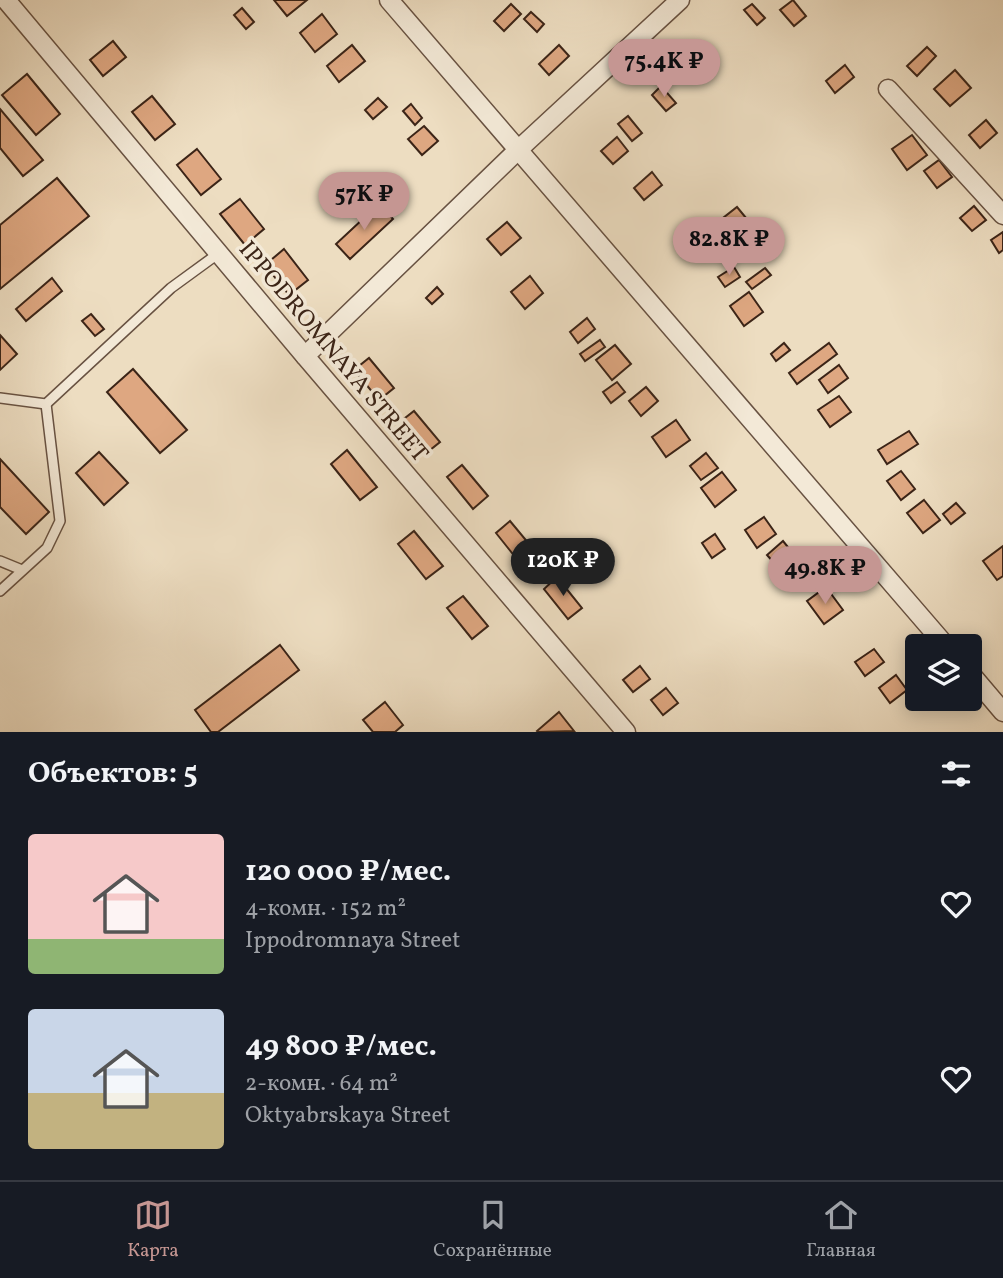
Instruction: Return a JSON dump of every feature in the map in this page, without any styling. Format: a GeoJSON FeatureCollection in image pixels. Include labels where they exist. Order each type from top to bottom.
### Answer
{"type":"FeatureCollection","features":[{"type":"Feature","properties":{"kind":"street","name":"IPPODROMNAYA STREET"},"geometry":{"type":"LineString","coordinates":[[6,0],[626,732]]}},
{"type":"Feature","properties":{"kind":"street"},"geometry":{"type":"LineString","coordinates":[[389,0],[936,634]]}},
{"type":"Feature","properties":{"kind":"street"},"geometry":{"type":"LineString","coordinates":[[305,356],[519,149],[680,0]]}},
{"type":"Feature","properties":{"kind":"street"},"geometry":{"type":"LineString","coordinates":[[888,89],[1003,215]]}},
{"type":"Feature","properties":{"kind":"street"},"geometry":{"type":"LineString","coordinates":[[982,687],[1003,712]]}},
{"type":"Feature","properties":{"kind":"lane"},"geometry":{"type":"LineString","coordinates":[[46,404],[171,288],[219,253]]}},
{"type":"Feature","properties":{"kind":"lane"},"geometry":{"type":"LineString","coordinates":[[0,398],[46,404]]}},
{"type":"Feature","properties":{"kind":"lane"},"geometry":{"type":"LineString","coordinates":[[0,591],[47,548],[61,521],[46,404]]}},
{"type":"Feature","properties":{"kind":"lane"},"geometry":{"type":"LineString","coordinates":[[0,561],[23,570]]}},
{"type":"Feature","properties":{"kind":"building"},"geometry":{"type":"Polygon","coordinates":[[[274,0],[307,0],[287,16],[274,0]]]}},
{"type":"Feature","properties":{"kind":"building"},"geometry":{"type":"Polygon","coordinates":[[[793,0],[806,16],[794,26],[780,10],[793,0]]]}},
{"type":"Feature","properties":{"kind":"building"},"geometry":{"type":"Polygon","coordinates":[[[511,4],[521,14],[504,31],[494,21],[511,4]]]}},
{"type":"Feature","properties":{"kind":"building"},"geometry":{"type":"Polygon","coordinates":[[[752,4],[765,18],[757,25],[744,10],[752,4]]]}},
{"type":"Feature","properties":{"kind":"building"},"geometry":{"type":"Polygon","coordinates":[[[242,8],[254,22],[246,29],[234,15],[242,8]]]}},
{"type":"Feature","properties":{"kind":"building"},"geometry":{"type":"Polygon","coordinates":[[[531,12],[544,24],[537,32],[524,19],[531,12]]]}},
{"type":"Feature","properties":{"kind":"building"},"geometry":{"type":"Polygon","coordinates":[[[322,14],[337,34],[315,52],[300,33],[322,14]]]}},
{"type":"Feature","properties":{"kind":"building"},"geometry":{"type":"Polygon","coordinates":[[[113,41],[126,57],[103,76],[90,60],[113,41]]]}},
{"type":"Feature","properties":{"kind":"building"},"geometry":{"type":"Polygon","coordinates":[[[352,45],[365,61],[339,82],[327,66],[352,45]]]}},
{"type":"Feature","properties":{"kind":"building"},"geometry":{"type":"Polygon","coordinates":[[[559,45],[569,56],[549,75],[539,64],[559,45]]]}},
{"type":"Feature","properties":{"kind":"building"},"geometry":{"type":"Polygon","coordinates":[[[927,47],[936,56],[917,76],[907,66],[927,47]]]}},
{"type":"Feature","properties":{"kind":"building"},"geometry":{"type":"Polygon","coordinates":[[[700,53],[712,67],[694,83],[682,68],[700,53]]]}},
{"type":"Feature","properties":{"kind":"building"},"geometry":{"type":"Polygon","coordinates":[[[845,65],[854,77],[835,93],[826,81],[845,65]]]}},
{"type":"Feature","properties":{"kind":"building"},"geometry":{"type":"Polygon","coordinates":[[[955,70],[971,88],[950,106],[934,89],[955,70]]]}},
{"type":"Feature","properties":{"kind":"building"},"geometry":{"type":"Polygon","coordinates":[[[27,74],[60,114],[36,135],[2,95],[27,74]]]}},
{"type":"Feature","properties":{"kind":"building"},"geometry":{"type":"Polygon","coordinates":[[[661,86],[676,103],[666,111],[652,95],[661,86]]]}},
{"type":"Feature","properties":{"kind":"building"},"geometry":{"type":"Polygon","coordinates":[[[152,96],[175,124],[155,140],[132,112],[152,96]]]}},
{"type":"Feature","properties":{"kind":"building"},"geometry":{"type":"Polygon","coordinates":[[[378,98],[387,107],[373,119],[365,110],[378,98]]]}},
{"type":"Feature","properties":{"kind":"building"},"geometry":{"type":"Polygon","coordinates":[[[411,104],[422,118],[415,125],[403,111],[411,104]]]}},
{"type":"Feature","properties":{"kind":"building"},"geometry":{"type":"Polygon","coordinates":[[[0,109],[43,160],[23,176],[0,148],[0,109]]]}},
{"type":"Feature","properties":{"kind":"building"},"geometry":{"type":"Polygon","coordinates":[[[628,116],[642,133],[632,141],[618,124],[628,116]]]}},
{"type":"Feature","properties":{"kind":"building"},"geometry":{"type":"Polygon","coordinates":[[[986,120],[997,133],[980,148],[969,135],[986,120]]]}},
{"type":"Feature","properties":{"kind":"building"},"geometry":{"type":"Polygon","coordinates":[[[424,126],[438,141],[422,155],[408,139],[424,126]]]}},
{"type":"Feature","properties":{"kind":"building"},"geometry":{"type":"Polygon","coordinates":[[[912,135],[927,155],[907,170],[892,149],[912,135]]]}},
{"type":"Feature","properties":{"kind":"building"},"geometry":{"type":"Polygon","coordinates":[[[617,137],[628,151],[613,164],[601,151],[617,137]]]}},
{"type":"Feature","properties":{"kind":"building"},"geometry":{"type":"Polygon","coordinates":[[[197,149],[221,179],[201,195],[177,165],[197,149]]]}},
{"type":"Feature","properties":{"kind":"building"},"geometry":{"type":"Polygon","coordinates":[[[939,160],[952,177],[937,188],[924,171],[939,160]]]}},
{"type":"Feature","properties":{"kind":"building"},"geometry":{"type":"Polygon","coordinates":[[[652,172],[662,185],[644,200],[634,188],[652,172]]]}},
{"type":"Feature","properties":{"kind":"building"},"geometry":{"type":"Polygon","coordinates":[[[57,178],[89,216],[0,289],[0,225],[57,178]]]}},
{"type":"Feature","properties":{"kind":"building"},"geometry":{"type":"Polygon","coordinates":[[[240,199],[264,229],[245,245],[220,214],[240,199]]]}},
{"type":"Feature","properties":{"kind":"building"},"geometry":{"type":"Polygon","coordinates":[[[379,204],[393,219],[350,259],[336,244],[379,204]]]}},
{"type":"Feature","properties":{"kind":"building"},"geometry":{"type":"Polygon","coordinates":[[[974,206],[986,220],[972,231],[960,218],[974,206]]]}},
{"type":"Feature","properties":{"kind":"building"},"geometry":{"type":"Polygon","coordinates":[[[737,207],[756,230],[727,252],[709,229],[737,207]]]}},
{"type":"Feature","properties":{"kind":"building"},"geometry":{"type":"Polygon","coordinates":[[[507,222],[521,238],[501,255],[487,239],[507,222]]]}},
{"type":"Feature","properties":{"kind":"building"},"geometry":{"type":"Polygon","coordinates":[[[693,224],[700,233],[682,247],[675,238],[693,224]]]}},
{"type":"Feature","properties":{"kind":"building"},"geometry":{"type":"Polygon","coordinates":[[[1003,232],[1003,250],[999,253],[991,240],[1003,232]]]}},
{"type":"Feature","properties":{"kind":"building"},"geometry":{"type":"Polygon","coordinates":[[[284,249],[308,280],[289,295],[265,265],[284,249]]]}},
{"type":"Feature","properties":{"kind":"building"},"geometry":{"type":"Polygon","coordinates":[[[734,267],[740,277],[725,287],[718,277],[734,267]]]}},
{"type":"Feature","properties":{"kind":"building"},"geometry":{"type":"Polygon","coordinates":[[[765,268],[771,275],[752,289],[746,282],[765,268]]]}},
{"type":"Feature","properties":{"kind":"building"},"geometry":{"type":"Polygon","coordinates":[[[530,276],[543,293],[525,309],[511,292],[530,276]]]}},
{"type":"Feature","properties":{"kind":"building"},"geometry":{"type":"Polygon","coordinates":[[[52,278],[62,291],[26,321],[16,309],[52,278]]]}},
{"type":"Feature","properties":{"kind":"building"},"geometry":{"type":"Polygon","coordinates":[[[437,287],[443,294],[432,304],[426,298],[437,287]]]}},
{"type":"Feature","properties":{"kind":"building"},"geometry":{"type":"Polygon","coordinates":[[[749,292],[763,312],[744,326],[730,306],[749,292]]]}},
{"type":"Feature","properties":{"kind":"building"},"geometry":{"type":"Polygon","coordinates":[[[91,314],[104,329],[95,336],[82,321],[91,314]]]}},
{"type":"Feature","properties":{"kind":"building"},"geometry":{"type":"Polygon","coordinates":[[[587,318],[595,329],[578,343],[570,332],[587,318]]]}},
{"type":"Feature","properties":{"kind":"building"},"geometry":{"type":"Polygon","coordinates":[[[0,335],[17,354],[0,370],[0,335]]]}},
{"type":"Feature","properties":{"kind":"building"},"geometry":{"type":"Polygon","coordinates":[[[600,340],[605,347],[585,361],[580,354],[600,340]]]}},
{"type":"Feature","properties":{"kind":"building"},"geometry":{"type":"Polygon","coordinates":[[[784,343],[790,350],[776,361],[771,354],[784,343]]]}},
{"type":"Feature","properties":{"kind":"building"},"geometry":{"type":"Polygon","coordinates":[[[829,343],[837,354],[797,384],[789,373],[829,343]]]}},
{"type":"Feature","properties":{"kind":"building"},"geometry":{"type":"Polygon","coordinates":[[[615,345],[631,364],[612,380],[596,360],[615,345]]]}},
{"type":"Feature","properties":{"kind":"building"},"geometry":{"type":"Polygon","coordinates":[[[369,358],[394,388],[379,400],[354,370],[369,358]]]}},
{"type":"Feature","properties":{"kind":"building"},"geometry":{"type":"Polygon","coordinates":[[[839,365],[848,378],[828,393],[819,380],[839,365]]]}},
{"type":"Feature","properties":{"kind":"building"},"geometry":{"type":"Polygon","coordinates":[[[133,369],[187,430],[160,453],[107,392],[133,369]]]}},
{"type":"Feature","properties":{"kind":"building"},"geometry":{"type":"Polygon","coordinates":[[[617,382],[625,392],[611,403],[603,392],[617,382]]]}},
{"type":"Feature","properties":{"kind":"building"},"geometry":{"type":"Polygon","coordinates":[[[646,387],[658,401],[641,416],[629,401],[646,387]]]}},
{"type":"Feature","properties":{"kind":"building"},"geometry":{"type":"Polygon","coordinates":[[[839,396],[851,412],[830,427],[818,410],[839,396]]]}},
{"type":"Feature","properties":{"kind":"building"},"geometry":{"type":"Polygon","coordinates":[[[414,411],[440,442],[425,454],[400,422],[414,411]]]}},
{"type":"Feature","properties":{"kind":"building"},"geometry":{"type":"Polygon","coordinates":[[[676,420],[690,440],[666,457],[652,437],[676,420]]]}},
{"type":"Feature","properties":{"kind":"building"},"geometry":{"type":"Polygon","coordinates":[[[909,431],[918,444],[887,464],[878,450],[909,431]]]}},
{"type":"Feature","properties":{"kind":"building"},"geometry":{"type":"Polygon","coordinates":[[[347,450],[377,487],[360,500],[331,464],[347,450]]]}},
{"type":"Feature","properties":{"kind":"building"},"geometry":{"type":"Polygon","coordinates":[[[99,452],[128,483],[104,505],[76,473],[99,452]]]}},
{"type":"Feature","properties":{"kind":"building"},"geometry":{"type":"Polygon","coordinates":[[[706,453],[718,468],[701,480],[690,466],[706,453]]]}},
{"type":"Feature","properties":{"kind":"building"},"geometry":{"type":"Polygon","coordinates":[[[0,459],[49,512],[26,534],[0,507],[0,459]]]}},
{"type":"Feature","properties":{"kind":"building"},"geometry":{"type":"Polygon","coordinates":[[[462,465],[488,496],[473,509],[447,477],[462,465]]]}},
{"type":"Feature","properties":{"kind":"building"},"geometry":{"type":"Polygon","coordinates":[[[901,471],[915,489],[901,500],[887,481],[901,471]]]}},
{"type":"Feature","properties":{"kind":"building"},"geometry":{"type":"Polygon","coordinates":[[[722,472],[736,490],[715,507],[701,488],[722,472]]]}},
{"type":"Feature","properties":{"kind":"building"},"geometry":{"type":"Polygon","coordinates":[[[924,500],[940,520],[923,533],[907,513],[924,500]]]}},
{"type":"Feature","properties":{"kind":"building"},"geometry":{"type":"Polygon","coordinates":[[[956,503],[965,513],[951,524],[943,514],[956,503]]]}},
{"type":"Feature","properties":{"kind":"building"},"geometry":{"type":"Polygon","coordinates":[[[764,517],[776,534],[757,548],[745,530],[764,517]]]}},
{"type":"Feature","properties":{"kind":"building"},"geometry":{"type":"Polygon","coordinates":[[[510,521],[535,551],[520,563],[496,533],[510,521]]]}},
{"type":"Feature","properties":{"kind":"building"},"geometry":{"type":"Polygon","coordinates":[[[414,531],[443,566],[426,579],[398,544],[414,531]]]}},
{"type":"Feature","properties":{"kind":"building"},"geometry":{"type":"Polygon","coordinates":[[[715,534],[725,549],[712,558],[702,543],[715,534]]]}},
{"type":"Feature","properties":{"kind":"building"},"geometry":{"type":"Polygon","coordinates":[[[783,541],[792,552],[776,565],[767,555],[783,541]]]}},
{"type":"Feature","properties":{"kind":"building"},"geometry":{"type":"Polygon","coordinates":[[[1003,546],[1003,576],[997,580],[983,561],[1003,546]]]}},
{"type":"Feature","properties":{"kind":"building"},"geometry":{"type":"Polygon","coordinates":[[[557,577],[582,608],[568,619],[544,589],[557,577]]]}},
{"type":"Feature","properties":{"kind":"building"},"geometry":{"type":"Polygon","coordinates":[[[826,587],[843,610],[824,624],[807,601],[826,587]]]}},
{"type":"Feature","properties":{"kind":"building"},"geometry":{"type":"Polygon","coordinates":[[[463,596],[488,626],[472,639],[447,608],[463,596]]]}},
{"type":"Feature","properties":{"kind":"building"},"geometry":{"type":"Polygon","coordinates":[[[280,645],[299,670],[218,732],[211,732],[195,710],[280,645]]]}},
{"type":"Feature","properties":{"kind":"building"},"geometry":{"type":"Polygon","coordinates":[[[874,649],[884,662],[865,676],[855,662],[874,649]]]}},
{"type":"Feature","properties":{"kind":"building"},"geometry":{"type":"Polygon","coordinates":[[[640,666],[650,679],[633,692],[623,680],[640,666]]]}},
{"type":"Feature","properties":{"kind":"building"},"geometry":{"type":"Polygon","coordinates":[[[896,675],[905,692],[890,703],[879,688],[896,675]]]}},
{"type":"Feature","properties":{"kind":"building"},"geometry":{"type":"Polygon","coordinates":[[[666,688],[678,703],[663,715],[651,700],[666,688]]]}},
{"type":"Feature","properties":{"kind":"building"},"geometry":{"type":"Polygon","coordinates":[[[385,702],[403,725],[395,732],[373,732],[363,720],[385,702]]]}},
{"type":"Feature","properties":{"kind":"building"},"geometry":{"type":"Polygon","coordinates":[[[559,712],[574,731],[537,731],[559,712]]]}}]}
